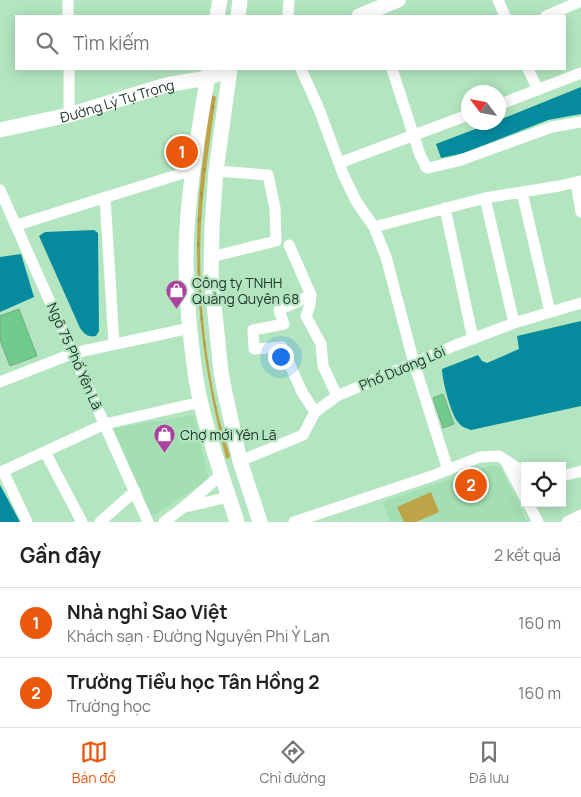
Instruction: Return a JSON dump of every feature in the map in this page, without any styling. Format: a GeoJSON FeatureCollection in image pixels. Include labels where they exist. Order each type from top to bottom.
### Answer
{"type":"FeatureCollection","features":[{"type":"Feature","properties":{"kind":"main road"},"geometry":{"type":"LineString","coordinates":[[217,15],[220,0]]}},
{"type":"Feature","properties":{"kind":"main road"},"geometry":{"type":"LineString","coordinates":[[238,15],[240,0]]}},
{"type":"Feature","properties":{"kind":"main road"},"geometry":{"type":"LineString","coordinates":[[369,14],[398,0]]}},
{"type":"Feature","properties":{"kind":"main road","name":"Đường Lý Tự Trọng"},"geometry":{"type":"LineString","coordinates":[[0,130],[70,115],[166,85],[226,70]]}},
{"type":"Feature","properties":{"kind":"main road"},"geometry":{"type":"LineString","coordinates":[[231,70],[216,171],[211,275],[221,372],[240,461],[260,522]]}},
{"type":"Feature","properties":{"kind":"main road"},"geometry":{"type":"LineString","coordinates":[[208,74],[192,170],[186,252],[190,328],[201,402],[237,522]]}},
{"type":"Feature","properties":{"kind":"main road"},"geometry":{"type":"LineString","coordinates":[[222,474],[240,461]]}},
{"type":"Feature","properties":{"kind":"street"},"geometry":{"type":"LineString","coordinates":[[68,0],[68,15]]}},
{"type":"Feature","properties":{"kind":"street"},"geometry":{"type":"LineString","coordinates":[[288,15],[289,0]]}},
{"type":"Feature","properties":{"kind":"street"},"geometry":{"type":"LineString","coordinates":[[498,0],[505,15]]}},
{"type":"Feature","properties":{"kind":"street"},"geometry":{"type":"LineString","coordinates":[[548,15],[581,1]]}},
{"type":"Feature","properties":{"kind":"street"},"geometry":{"type":"LineString","coordinates":[[69,70],[70,115]]}},
{"type":"Feature","properties":{"kind":"street"},"geometry":{"type":"LineString","coordinates":[[302,70],[339,163],[356,201],[374,227],[386,257],[414,363],[448,470]]}},
{"type":"Feature","properties":{"kind":"street"},"geometry":{"type":"LineString","coordinates":[[394,70],[426,167],[432,168],[480,153],[552,127],[581,122]]}},
{"type":"Feature","properties":{"kind":"street"},"geometry":{"type":"LineString","coordinates":[[528,70],[538,90]]}},
{"type":"Feature","properties":{"kind":"street"},"geometry":{"type":"LineString","coordinates":[[506,101],[581,73]]}},
{"type":"Feature","properties":{"kind":"street"},"geometry":{"type":"LineString","coordinates":[[339,163],[461,118]]}},
{"type":"Feature","properties":{"kind":"street"},"geometry":{"type":"LineString","coordinates":[[17,225],[192,170]]}},
{"type":"Feature","properties":{"kind":"street"},"geometry":{"type":"LineString","coordinates":[[211,257],[276,241],[275,208],[268,175],[216,171]]}},
{"type":"Feature","properties":{"kind":"street"},"geometry":{"type":"LineString","coordinates":[[374,227],[485,198],[578,181],[581,212]]}},
{"type":"Feature","properties":{"kind":"street","name":"Ngõ 75 Phố Yên Lã"},"geometry":{"type":"LineString","coordinates":[[0,190],[148,522]]}},
{"type":"Feature","properties":{"kind":"street"},"geometry":{"type":"LineString","coordinates":[[522,192],[550,312]]}},
{"type":"Feature","properties":{"kind":"street"},"geometry":{"type":"LineString","coordinates":[[105,198],[114,344]]}},
{"type":"Feature","properties":{"kind":"street"},"geometry":{"type":"LineString","coordinates":[[485,198],[514,323]]}},
{"type":"Feature","properties":{"kind":"street"},"geometry":{"type":"LineString","coordinates":[[444,208],[473,338]]}},
{"type":"Feature","properties":{"kind":"street"},"geometry":{"type":"LineString","coordinates":[[289,245],[311,295],[306,316],[321,344],[323,366],[337,396]]}},
{"type":"Feature","properties":{"kind":"street"},"geometry":{"type":"LineString","coordinates":[[311,295],[279,310],[284,324],[253,330],[254,349],[282,347],[302,392],[315,412]]}},
{"type":"Feature","properties":{"kind":"street","name":"Phố Dương Lôi"},"geometry":{"type":"LineString","coordinates":[[240,461],[303,435],[315,412],[337,396],[473,338],[514,323],[581,303]]}},
{"type":"Feature","properties":{"kind":"street"},"geometry":{"type":"LineString","coordinates":[[0,382],[74,353],[190,328]]}},
{"type":"Feature","properties":{"kind":"street"},"geometry":{"type":"LineString","coordinates":[[27,522],[3,471],[105,424],[201,402]]}},
{"type":"Feature","properties":{"kind":"street"},"geometry":{"type":"LineString","coordinates":[[45,452],[82,522]]}},
{"type":"Feature","properties":{"kind":"street"},"geometry":{"type":"LineString","coordinates":[[294,522],[448,470],[480,457],[493,456],[504,459],[521,470]]}},
{"type":"Feature","properties":{"kind":"street"},"geometry":{"type":"LineString","coordinates":[[504,459],[521,491]]}},
{"type":"Feature","properties":{"kind":"street"},"geometry":{"type":"LineString","coordinates":[[566,475],[581,471]]}},
{"type":"Feature","properties":{"kind":"street"},"geometry":{"type":"LineString","coordinates":[[164,522],[222,474]]}},
{"type":"Feature","properties":{"kind":"street"},"geometry":{"type":"LineString","coordinates":[[100,522],[135,491]]}},
{"type":"Feature","properties":{"kind":"street"},"geometry":{"type":"LineString","coordinates":[[184,507],[228,497]]}},
{"type":"Feature","properties":{"kind":"street"},"geometry":{"type":"LineString","coordinates":[[530,507],[538,522]]}},
{"type":"Feature","properties":{"kind":"street"},"geometry":{"type":"LineString","coordinates":[[567,522],[581,515]]}},
{"type":"Feature","properties":{"kind":"shaded area","name":"Chợ mới Yên Lã"},"geometry":{"type":"Polygon","coordinates":[[[194,415],[209,479],[152,517],[113,428],[194,415]]]}},
{"type":"Feature","properties":{"kind":"shaded area"},"geometry":{"type":"Polygon","coordinates":[[[492,465],[501,468],[527,522],[390,522],[383,502],[492,465]]]}},
{"type":"Feature","properties":{"kind":"green space"},"geometry":{"type":"Polygon","coordinates":[[[212,95],[216,97],[207,159],[201,222],[202,310],[215,400],[230,456],[228,459],[226,458],[209,382],[199,306],[197,268],[200,191],[212,95]]]}},
{"type":"Feature","properties":{"kind":"green space"},"geometry":{"type":"Polygon","coordinates":[[[431,492],[439,512],[416,522],[404,522],[397,507],[431,492]]]}},
{"type":"Feature","properties":{"kind":"water"},"geometry":{"type":"Polygon","coordinates":[[[581,87],[581,114],[548,120],[464,153],[441,158],[436,144],[473,130],[506,130],[506,117],[581,87]]]}},
{"type":"Feature","properties":{"kind":"water"},"geometry":{"type":"Polygon","coordinates":[[[94,230],[98,233],[99,331],[96,336],[89,336],[80,328],[39,236],[45,232],[94,230]]]}},
{"type":"Feature","properties":{"kind":"water"},"geometry":{"type":"Polygon","coordinates":[[[21,254],[34,297],[0,312],[0,257],[21,254]]]}},
{"type":"Feature","properties":{"kind":"water"},"geometry":{"type":"Polygon","coordinates":[[[581,321],[581,406],[471,430],[459,424],[450,405],[442,369],[478,355],[482,361],[487,363],[519,349],[517,336],[581,321]]]}},
{"type":"Feature","properties":{"kind":"water"},"geometry":{"type":"Polygon","coordinates":[[[0,485],[20,522],[0,522],[0,485]]]}},
{"type":"Feature","properties":{"kind":"building"},"geometry":{"type":"Polygon","coordinates":[[[19,309],[37,356],[10,366],[0,340],[0,316],[19,309]]]}},
{"type":"Feature","properties":{"kind":"building"},"geometry":{"type":"Polygon","coordinates":[[[443,394],[454,424],[443,428],[433,398],[443,394]]]}},
{"type":"Feature","properties":{"kind":"place","name":"Nhà nghỉ Sao Việt"},"geometry":{"type":"Point","coordinates":[182,152]}},
{"type":"Feature","properties":{"kind":"place","name":"Công ty TNHH Quảng Quyên 68"},"geometry":{"type":"Point","coordinates":[176,309]}},
{"type":"Feature","properties":{"kind":"place","name":"Chợ mới Yên Lã"},"geometry":{"type":"Point","coordinates":[164,453]}},
{"type":"Feature","properties":{"kind":"place","name":"Trường Tiểu học Tân Hồng 2"},"geometry":{"type":"Point","coordinates":[471,485]}}]}
